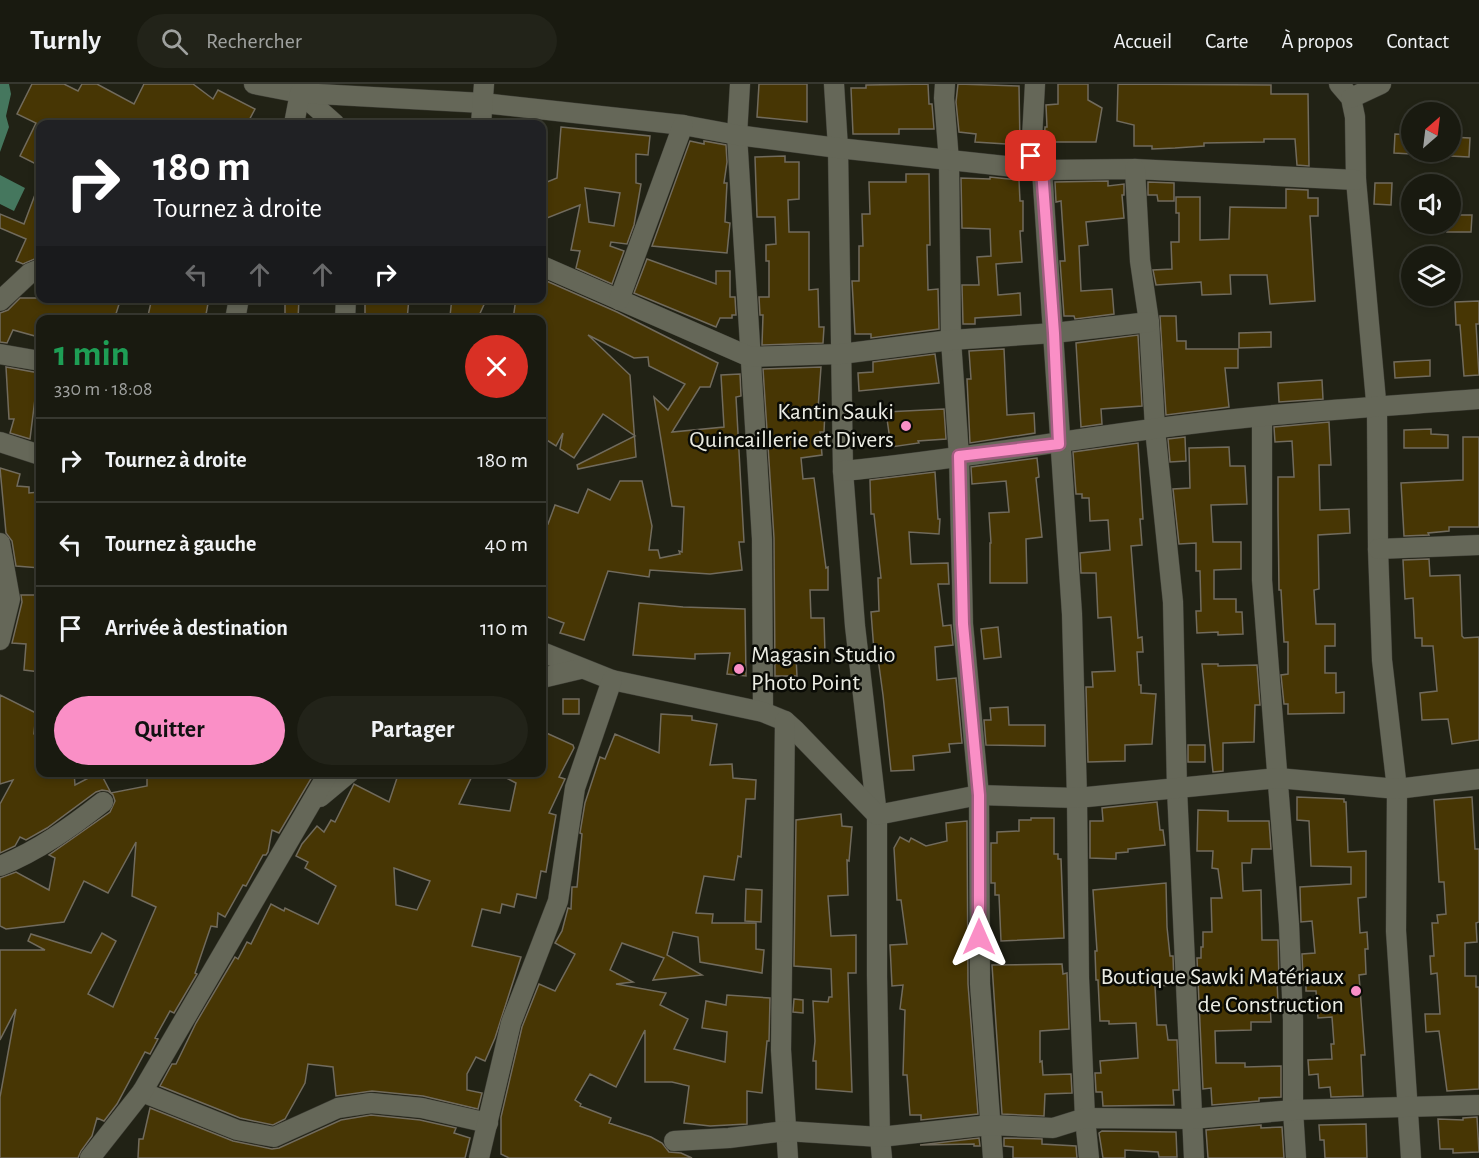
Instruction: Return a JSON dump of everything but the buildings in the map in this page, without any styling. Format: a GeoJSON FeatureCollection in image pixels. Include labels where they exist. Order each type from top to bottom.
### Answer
{"type":"FeatureCollection","features":[{"type":"Feature","properties":{"kind":"street"},"geometry":{"type":"LineString","coordinates":[[254,84],[300,93],[484,93],[737,135],[1042,170],[1135,169],[1356,180]]}},
{"type":"Feature","properties":{"kind":"street"},"geometry":{"type":"LineString","coordinates":[[740,84],[737,135],[762,539],[763,712]]}},
{"type":"Feature","properties":{"kind":"street"},"geometry":{"type":"LineString","coordinates":[[834,84],[838,148],[843,471],[855,627],[877,815],[877,976],[882,1158]]}},
{"type":"Feature","properties":{"kind":"street"},"geometry":{"type":"LineString","coordinates":[[945,84],[949,161],[951,340],[959,456],[963,624],[979,795],[980,984],[993,1158]]}},
{"type":"Feature","properties":{"kind":"street"},"geometry":{"type":"LineString","coordinates":[[1035,84],[1031,156],[1042,170],[1072,615],[1079,978],[1089,1158]]}},
{"type":"Feature","properties":{"kind":"street"},"geometry":{"type":"LineString","coordinates":[[1381,84],[1345,91],[1354,117],[1356,180],[1376,409],[1382,660],[1397,789],[1396,931],[1411,1158]]}},
{"type":"Feature","properties":{"kind":"street"},"geometry":{"type":"LineString","coordinates":[[295,120],[300,93]]}},
{"type":"Feature","properties":{"kind":"street"},"geometry":{"type":"LineString","coordinates":[[300,93],[330,120]]}},
{"type":"Feature","properties":{"kind":"street"},"geometry":{"type":"LineString","coordinates":[[481,120],[484,93]]}},
{"type":"Feature","properties":{"kind":"street"},"geometry":{"type":"LineString","coordinates":[[620,300],[683,125]]}},
{"type":"Feature","properties":{"kind":"street"},"geometry":{"type":"LineString","coordinates":[[1135,169],[1140,261],[1149,322],[1155,429],[1173,602],[1177,789],[1194,1158]]}},
{"type":"Feature","properties":{"kind":"street"},"geometry":{"type":"LineString","coordinates":[[546,268],[750,357],[841,354],[951,340],[1054,333],[1149,322]]}},
{"type":"Feature","properties":{"kind":"street"},"geometry":{"type":"LineString","coordinates":[[0,301],[30,273],[36,271]]}},
{"type":"Feature","properties":{"kind":"street"},"geometry":{"type":"LineString","coordinates":[[0,354],[36,360]]}},
{"type":"Feature","properties":{"kind":"street"},"geometry":{"type":"LineString","coordinates":[[843,471],[912,464],[1155,429],[1262,417],[1479,399]]}},
{"type":"Feature","properties":{"kind":"street"},"geometry":{"type":"LineString","coordinates":[[1376,409],[1479,407]]}},
{"type":"Feature","properties":{"kind":"street"},"geometry":{"type":"LineString","coordinates":[[1262,417],[1262,580],[1289,924],[1296,1158]]}},
{"type":"Feature","properties":{"kind":"street"},"geometry":{"type":"LineString","coordinates":[[0,442],[36,454]]}},
{"type":"Feature","properties":{"kind":"street"},"geometry":{"type":"LineString","coordinates":[[0,543],[10,599],[0,640]]}},
{"type":"Feature","properties":{"kind":"street"},"geometry":{"type":"LineString","coordinates":[[1378,549],[1479,545]]}},
{"type":"Feature","properties":{"kind":"street"},"geometry":{"type":"LineString","coordinates":[[546,654],[612,680],[763,712],[784,721],[877,815]]}},
{"type":"Feature","properties":{"kind":"street"},"geometry":{"type":"LineString","coordinates":[[546,677],[580,669]]}},
{"type":"Feature","properties":{"kind":"street"},"geometry":{"type":"LineString","coordinates":[[480,1158],[511,1023],[558,902],[576,788],[612,680]]}},
{"type":"Feature","properties":{"kind":"street"},"geometry":{"type":"LineString","coordinates":[[784,721],[781,1050],[788,1158]]}},
{"type":"Feature","properties":{"kind":"street"},"geometry":{"type":"LineString","coordinates":[[90,1158],[142,1092],[326,777]]}},
{"type":"Feature","properties":{"kind":"street"},"geometry":{"type":"LineString","coordinates":[[313,803],[344,777]]}},
{"type":"Feature","properties":{"kind":"street"},"geometry":{"type":"LineString","coordinates":[[877,815],[979,795],[1077,798],[1278,778],[1397,789],[1479,779]]}},
{"type":"Feature","properties":{"kind":"street"},"geometry":{"type":"LineString","coordinates":[[0,866],[18,859],[61,835],[103,802]]}},
{"type":"Feature","properties":{"kind":"street"},"geometry":{"type":"LineString","coordinates":[[142,1092],[237,1130],[274,1137],[338,1108],[371,1103],[422,1108],[488,1123]]}},
{"type":"Feature","properties":{"kind":"street"},"geometry":{"type":"LineString","coordinates":[[674,1141],[729,1138],[786,1131],[880,1137],[990,1125],[1053,1128],[1085,1118],[1192,1119],[1293,1110],[1479,1105]]}},
{"type":"Feature","properties":{"kind":"shaded area"},"geometry":{"type":"Polygon","coordinates":[[[0,84],[9,84],[11,94],[6,116],[9,127],[0,152],[0,84]]]}},
{"type":"Feature","properties":{"kind":"shaded area"},"geometry":{"type":"Polygon","coordinates":[[[0,175],[25,188],[14,211],[0,204],[0,175]]]}},
{"type":"Feature","properties":{"kind":"place","name":"Kantin Sauki Quincaillerie et Divers"},"geometry":{"type":"Point","coordinates":[906,426]}},
{"type":"Feature","properties":{"kind":"place","name":"Magasin Studio Photo Point"},"geometry":{"type":"Point","coordinates":[739,669]}},
{"type":"Feature","properties":{"kind":"place","name":"Boutique Sawki Matériaux de Construction"},"geometry":{"type":"Point","coordinates":[1356,991]}},
{"type":"Feature","properties":{"kind":"route"},"geometry":{"type":"LineString","coordinates":[[979,937],[979,795],[963,624],[959,456],[1059,444],[1054,333],[1042,170],[1031,156]]}}]}
